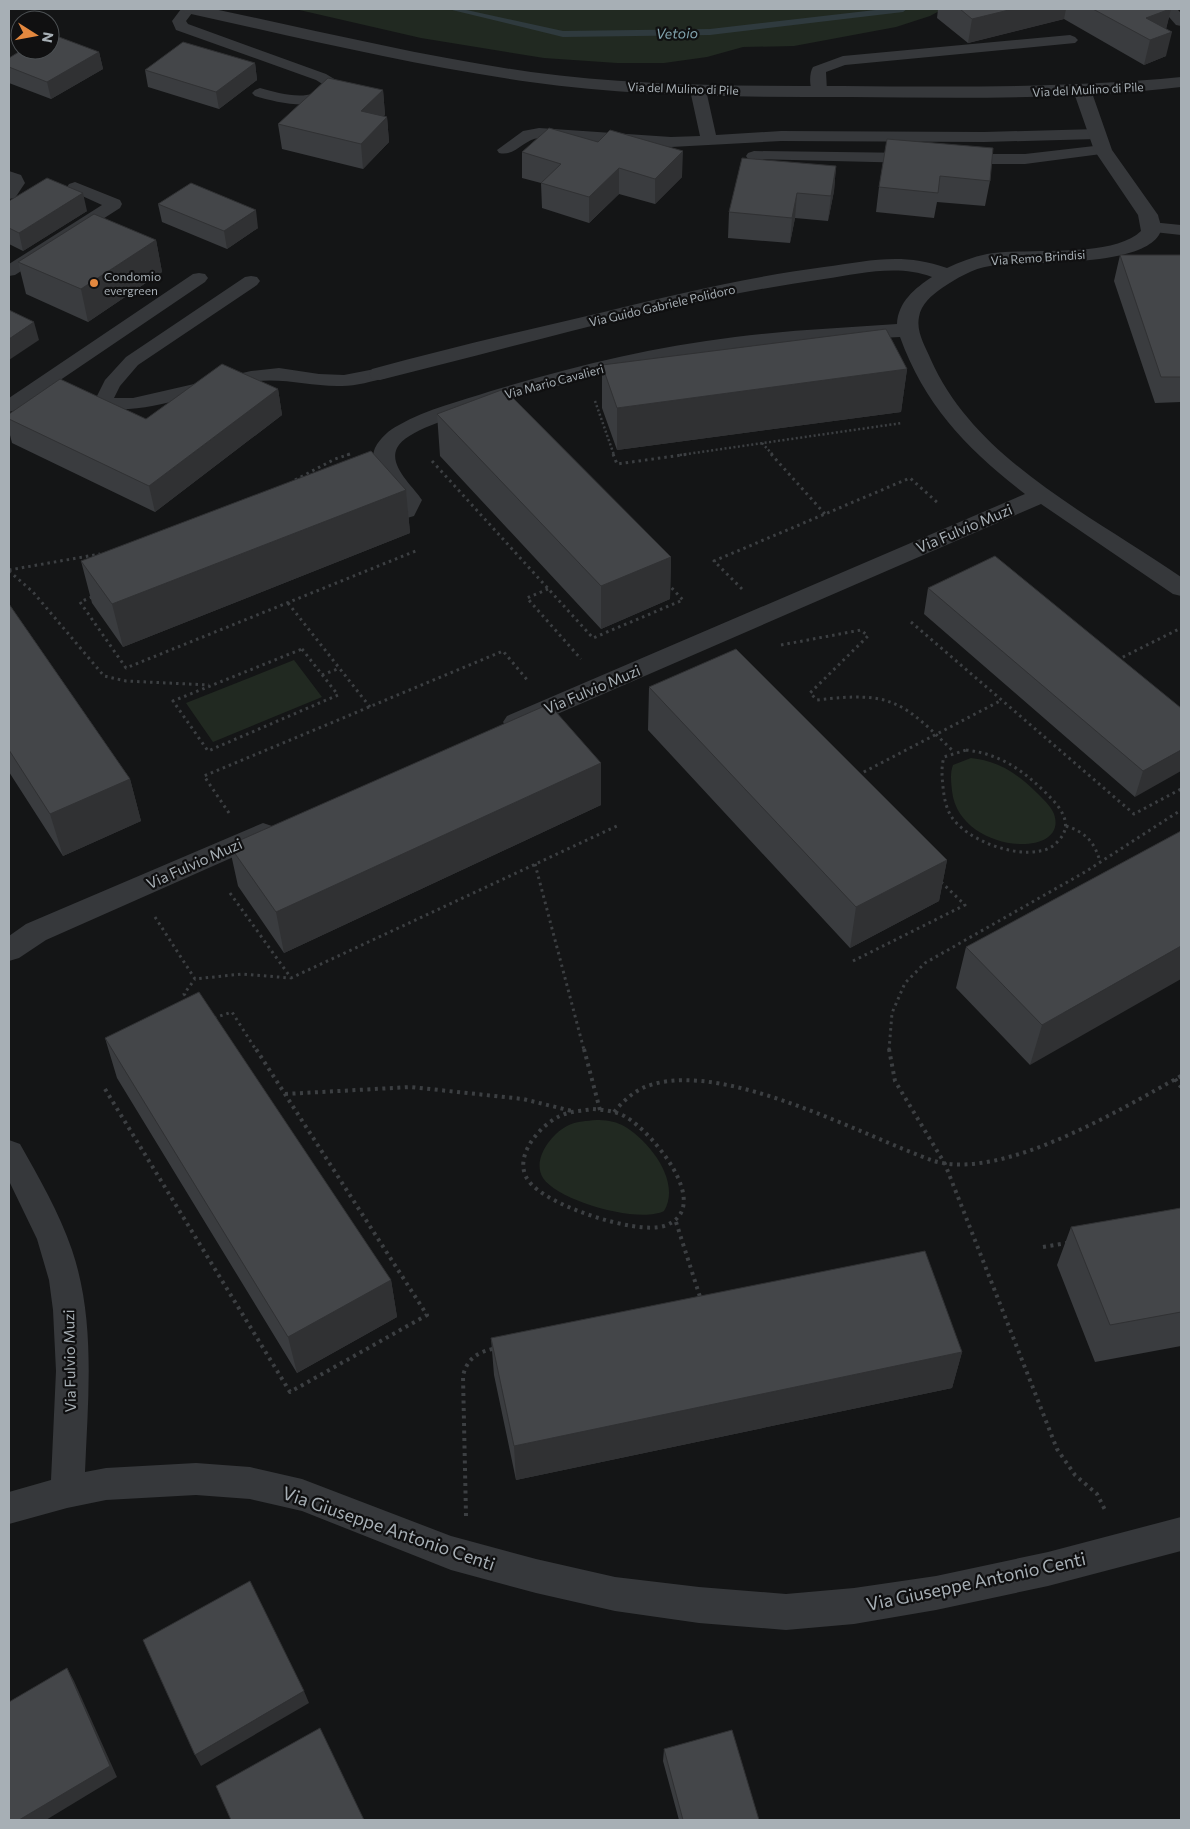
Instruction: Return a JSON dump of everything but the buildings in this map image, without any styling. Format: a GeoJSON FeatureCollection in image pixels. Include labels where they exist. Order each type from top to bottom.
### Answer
{"type":"FeatureCollection","features":[{"type":"Feature","properties":{"kind":"street","name":"Via del Mulino di Pile"},"geometry":{"type":"LineString","coordinates":[[190,9],[453,65],[584,84],[698,90],[1020,92],[1082,90],[1181,82]]}},
{"type":"Feature","properties":{"kind":"street"},"geometry":{"type":"LineString","coordinates":[[1082,90],[1100,142],[1148,215],[1152,227]]}},
{"type":"Feature","properties":{"kind":"street","name":"Via Remo Brindisi"},"geometry":{"type":"LineString","coordinates":[[908,330],[908,318],[914,304],[926,290],[947,275],[965,267],[987,260],[1010,257],[1105,253],[1122,250],[1143,241],[1150,234],[1152,227]]}},
{"type":"Feature","properties":{"kind":"street","name":"Via Guido Gabriele Polidoro"},"geometry":{"type":"LineString","coordinates":[[380,374],[434,359],[716,291],[774,280],[893,264],[921,266],[947,275]]}},
{"type":"Feature","properties":{"kind":"street"},"geometry":{"type":"LineString","coordinates":[[908,330],[926,374],[942,400],[959,424],[980,446],[1042,495],[1181,588]]}},
{"type":"Feature","properties":{"kind":"street","name":"Via Mario Cavalieri"},"geometry":{"type":"LineString","coordinates":[[385,449],[392,438],[406,430],[450,412],[504,394],[599,368],[734,343],[908,330]]}},
{"type":"Feature","properties":{"kind":"street"},"geometry":{"type":"LineString","coordinates":[[385,449],[385,460],[389,471],[411,500],[406,510],[393,515]]}},
{"type":"Feature","properties":{"kind":"street","name":"Via Fulvio Muzi"},"geometry":{"type":"LineString","coordinates":[[494,732],[1042,495]]}},
{"type":"Feature","properties":{"kind":"street","name":"Via Fulvio Muzi"},"geometry":{"type":"LineString","coordinates":[[9,950],[36,932],[281,825]]}},
{"type":"Feature","properties":{"kind":"street","name":"Via Fulvio Muzi"},"geometry":{"type":"LineString","coordinates":[[9,1153],[42,1213],[58,1253],[66,1290],[71,1336],[67,1492]]}},
{"type":"Feature","properties":{"kind":"street","name":"Via Giuseppe Antonio Centi"},"geometry":{"type":"LineString","coordinates":[[9,1508],[67,1492],[106,1484],[196,1479],[250,1484],[302,1495],[451,1553],[614,1594],[699,1605],[786,1612],[854,1606],[936,1593],[1048,1569],[1181,1534]]}},
{"type":"Feature","properties":{"kind":"lane"},"geometry":{"type":"LineString","coordinates":[[190,9],[178,21],[181,27],[321,77],[331,83],[332,89],[327,95],[316,98],[294,99],[260,94]]}},
{"type":"Feature","properties":{"kind":"lane"},"geometry":{"type":"LineString","coordinates":[[1169,9],[1181,22]]}},
{"type":"Feature","properties":{"kind":"lane"},"geometry":{"type":"LineString","coordinates":[[819,91],[818,70],[843,61],[1070,40]]}},
{"type":"Feature","properties":{"kind":"lane"},"geometry":{"type":"LineString","coordinates":[[698,90],[709,139]]}},
{"type":"Feature","properties":{"kind":"lane"},"geometry":{"type":"LineString","coordinates":[[505,150],[529,134],[539,133],[671,142],[780,136],[984,136],[1100,142]]}},
{"type":"Feature","properties":{"kind":"lane"},"geometry":{"type":"LineString","coordinates":[[948,159],[1025,158],[1100,142]]}},
{"type":"Feature","properties":{"kind":"lane"},"geometry":{"type":"LineString","coordinates":[[754,156],[929,158]]}},
{"type":"Feature","properties":{"kind":"lane"},"geometry":{"type":"LineString","coordinates":[[9,176],[14,178],[17,183],[9,194]]}},
{"type":"Feature","properties":{"kind":"lane"},"geometry":{"type":"LineString","coordinates":[[9,271],[114,204],[75,187]]}},
{"type":"Feature","properties":{"kind":"lane"},"geometry":{"type":"LineString","coordinates":[[1152,227],[1181,230]]}},
{"type":"Feature","properties":{"kind":"lane"},"geometry":{"type":"LineString","coordinates":[[9,406],[199,278]]}},
{"type":"Feature","properties":{"kind":"lane"},"geometry":{"type":"LineString","coordinates":[[250,281],[132,362],[107,392],[106,398],[109,404],[133,404],[251,377],[279,374],[319,380],[344,381],[380,374]]}},
{"type":"Feature","properties":{"kind":"path"},"geometry":{"type":"LineString","coordinates":[[604,399],[594,401],[617,464],[902,423]]}},
{"type":"Feature","properties":{"kind":"path"},"geometry":{"type":"LineString","coordinates":[[762,443],[825,514]]}},
{"type":"Feature","properties":{"kind":"path"},"geometry":{"type":"LineString","coordinates":[[288,484],[335,459],[366,451],[385,449]]}},
{"type":"Feature","properties":{"kind":"path"},"geometry":{"type":"LineString","coordinates":[[432,461],[593,638],[683,600],[662,578]]}},
{"type":"Feature","properties":{"kind":"path"},"geometry":{"type":"LineString","coordinates":[[768,613],[714,561],[910,478],[966,528]]}},
{"type":"Feature","properties":{"kind":"path"},"geometry":{"type":"LineString","coordinates":[[99,594],[80,602],[126,668],[418,550]]}},
{"type":"Feature","properties":{"kind":"path"},"geometry":{"type":"LineString","coordinates":[[9,571],[108,553]]}},
{"type":"Feature","properties":{"kind":"path"},"geometry":{"type":"LineString","coordinates":[[9,571],[33,592],[104,676],[126,681],[212,685]]}},
{"type":"Feature","properties":{"kind":"path"},"geometry":{"type":"LineString","coordinates":[[548,589],[527,598],[603,684]]}},
{"type":"Feature","properties":{"kind":"path"},"geometry":{"type":"LineString","coordinates":[[288,602],[370,707]]}},
{"type":"Feature","properties":{"kind":"path"},"geometry":{"type":"LineString","coordinates":[[911,622],[1134,814],[1181,789]]}},
{"type":"Feature","properties":{"kind":"path"},"geometry":{"type":"LineString","coordinates":[[1113,662],[1181,628]]}},
{"type":"Feature","properties":{"kind":"path"},"geometry":{"type":"LineString","coordinates":[[774,646],[861,630],[868,636],[810,693],[817,700],[856,696],[882,697],[897,703],[911,712],[954,752]]}},
{"type":"Feature","properties":{"kind":"path"},"geometry":{"type":"LineString","coordinates":[[302,649],[338,695],[208,751],[173,700],[212,685],[302,649]]}},
{"type":"Feature","properties":{"kind":"path"},"geometry":{"type":"LineString","coordinates":[[247,840],[204,776],[503,651],[551,707]]}},
{"type":"Feature","properties":{"kind":"path"},"geometry":{"type":"LineString","coordinates":[[322,675],[340,668]]}},
{"type":"Feature","properties":{"kind":"path"},"geometry":{"type":"LineString","coordinates":[[850,779],[1002,700]]}},
{"type":"Feature","properties":{"kind":"path"},"geometry":{"type":"LineString","coordinates":[[966,750],[979,751],[997,756],[1027,774],[1064,815],[1066,826],[1064,835],[1057,845],[1045,851],[1032,853],[1016,852],[974,836],[953,820],[946,807],[941,765],[944,757],[954,752],[966,750]]}},
{"type":"Feature","properties":{"kind":"path"},"geometry":{"type":"LineString","coordinates":[[1122,1549],[1098,1494],[1075,1475],[1057,1449],[945,1164],[895,1081],[888,1046],[892,1013],[905,983],[925,963],[1085,872],[1137,836],[1181,810]]}},
{"type":"Feature","properties":{"kind":"path"},"geometry":{"type":"LineString","coordinates":[[193,1008],[184,994],[195,980],[231,972],[291,978],[617,826]]}},
{"type":"Feature","properties":{"kind":"path"},"geometry":{"type":"LineString","coordinates":[[1066,826],[1086,833],[1093,840],[1100,862]]}},
{"type":"Feature","properties":{"kind":"path"},"geometry":{"type":"LineString","coordinates":[[535,864],[600,1110]]}},
{"type":"Feature","properties":{"kind":"path"},"geometry":{"type":"LineString","coordinates":[[853,961],[964,905],[937,878]]}},
{"type":"Feature","properties":{"kind":"path"},"geometry":{"type":"LineString","coordinates":[[136,888],[195,980]]}},
{"type":"Feature","properties":{"kind":"path"},"geometry":{"type":"LineString","coordinates":[[230,893],[291,978]]}},
{"type":"Feature","properties":{"kind":"path"},"geometry":{"type":"LineString","coordinates":[[105,1089],[290,1392],[427,1315],[232,1012],[210,1019]]}},
{"type":"Feature","properties":{"kind":"path"},"geometry":{"type":"LineString","coordinates":[[614,1112],[624,1100],[641,1088],[659,1082],[677,1080],[711,1083],[770,1097],[945,1164],[985,1161],[1052,1140],[1086,1126],[1181,1076]]}},
{"type":"Feature","properties":{"kind":"path"},"geometry":{"type":"LineString","coordinates":[[1176,1079],[1181,1087]]}},
{"type":"Feature","properties":{"kind":"path"},"geometry":{"type":"LineString","coordinates":[[285,1094],[411,1087],[523,1099],[574,1112]]}},
{"type":"Feature","properties":{"kind":"path"},"geometry":{"type":"LineString","coordinates":[[600,1110],[614,1112],[638,1125],[655,1140],[669,1160],[679,1180],[684,1203],[681,1217],[676,1222],[653,1228],[606,1221],[552,1200],[526,1179],[524,1163],[528,1146],[541,1129],[558,1116],[574,1112],[600,1110]]}},
{"type":"Feature","properties":{"kind":"path"},"geometry":{"type":"LineString","coordinates":[[676,1222],[703,1307]]}},
{"type":"Feature","properties":{"kind":"path"},"geometry":{"type":"LineString","coordinates":[[1043,1247],[1071,1242]]}},
{"type":"Feature","properties":{"kind":"path"},"geometry":{"type":"LineString","coordinates":[[451,1553],[466,1515],[462,1385],[464,1370],[469,1358],[486,1350],[504,1346]]}},
{"type":"Feature","properties":{"kind":"shaded area"},"geometry":{"type":"Polygon","coordinates":[[[295,9],[943,9],[930,16],[896,27],[794,46],[743,47],[707,57],[664,63],[617,63],[544,58],[421,38],[295,9]]]}},
{"type":"Feature","properties":{"kind":"shaded area"},"geometry":{"type":"Polygon","coordinates":[[[294,660],[322,697],[213,742],[186,703],[294,660]]]}},
{"type":"Feature","properties":{"kind":"shaded area"},"geometry":{"type":"Polygon","coordinates":[[[971,758],[990,762],[1007,769],[1023,780],[1047,803],[1054,814],[1054,829],[1046,839],[1031,844],[1012,843],[992,838],[973,828],[959,812],[952,791],[951,780],[953,765],[971,758]]]}},
{"type":"Feature","properties":{"kind":"shaded area"},"geometry":{"type":"Polygon","coordinates":[[[596,1120],[616,1123],[632,1131],[660,1162],[669,1187],[664,1211],[637,1215],[600,1208],[565,1195],[551,1187],[543,1178],[540,1171],[542,1155],[556,1134],[569,1125],[596,1120]]]}},
{"type":"Feature","properties":{"kind":"waterway","name":"Vetoio"},"geometry":{"type":"LineString","coordinates":[[452,9],[563,34],[710,32],[903,9]]}},
{"type":"Feature","properties":{"kind":"place","name":"Condomio evergreen"},"geometry":{"type":"Point","coordinates":[94,283]}}]}
